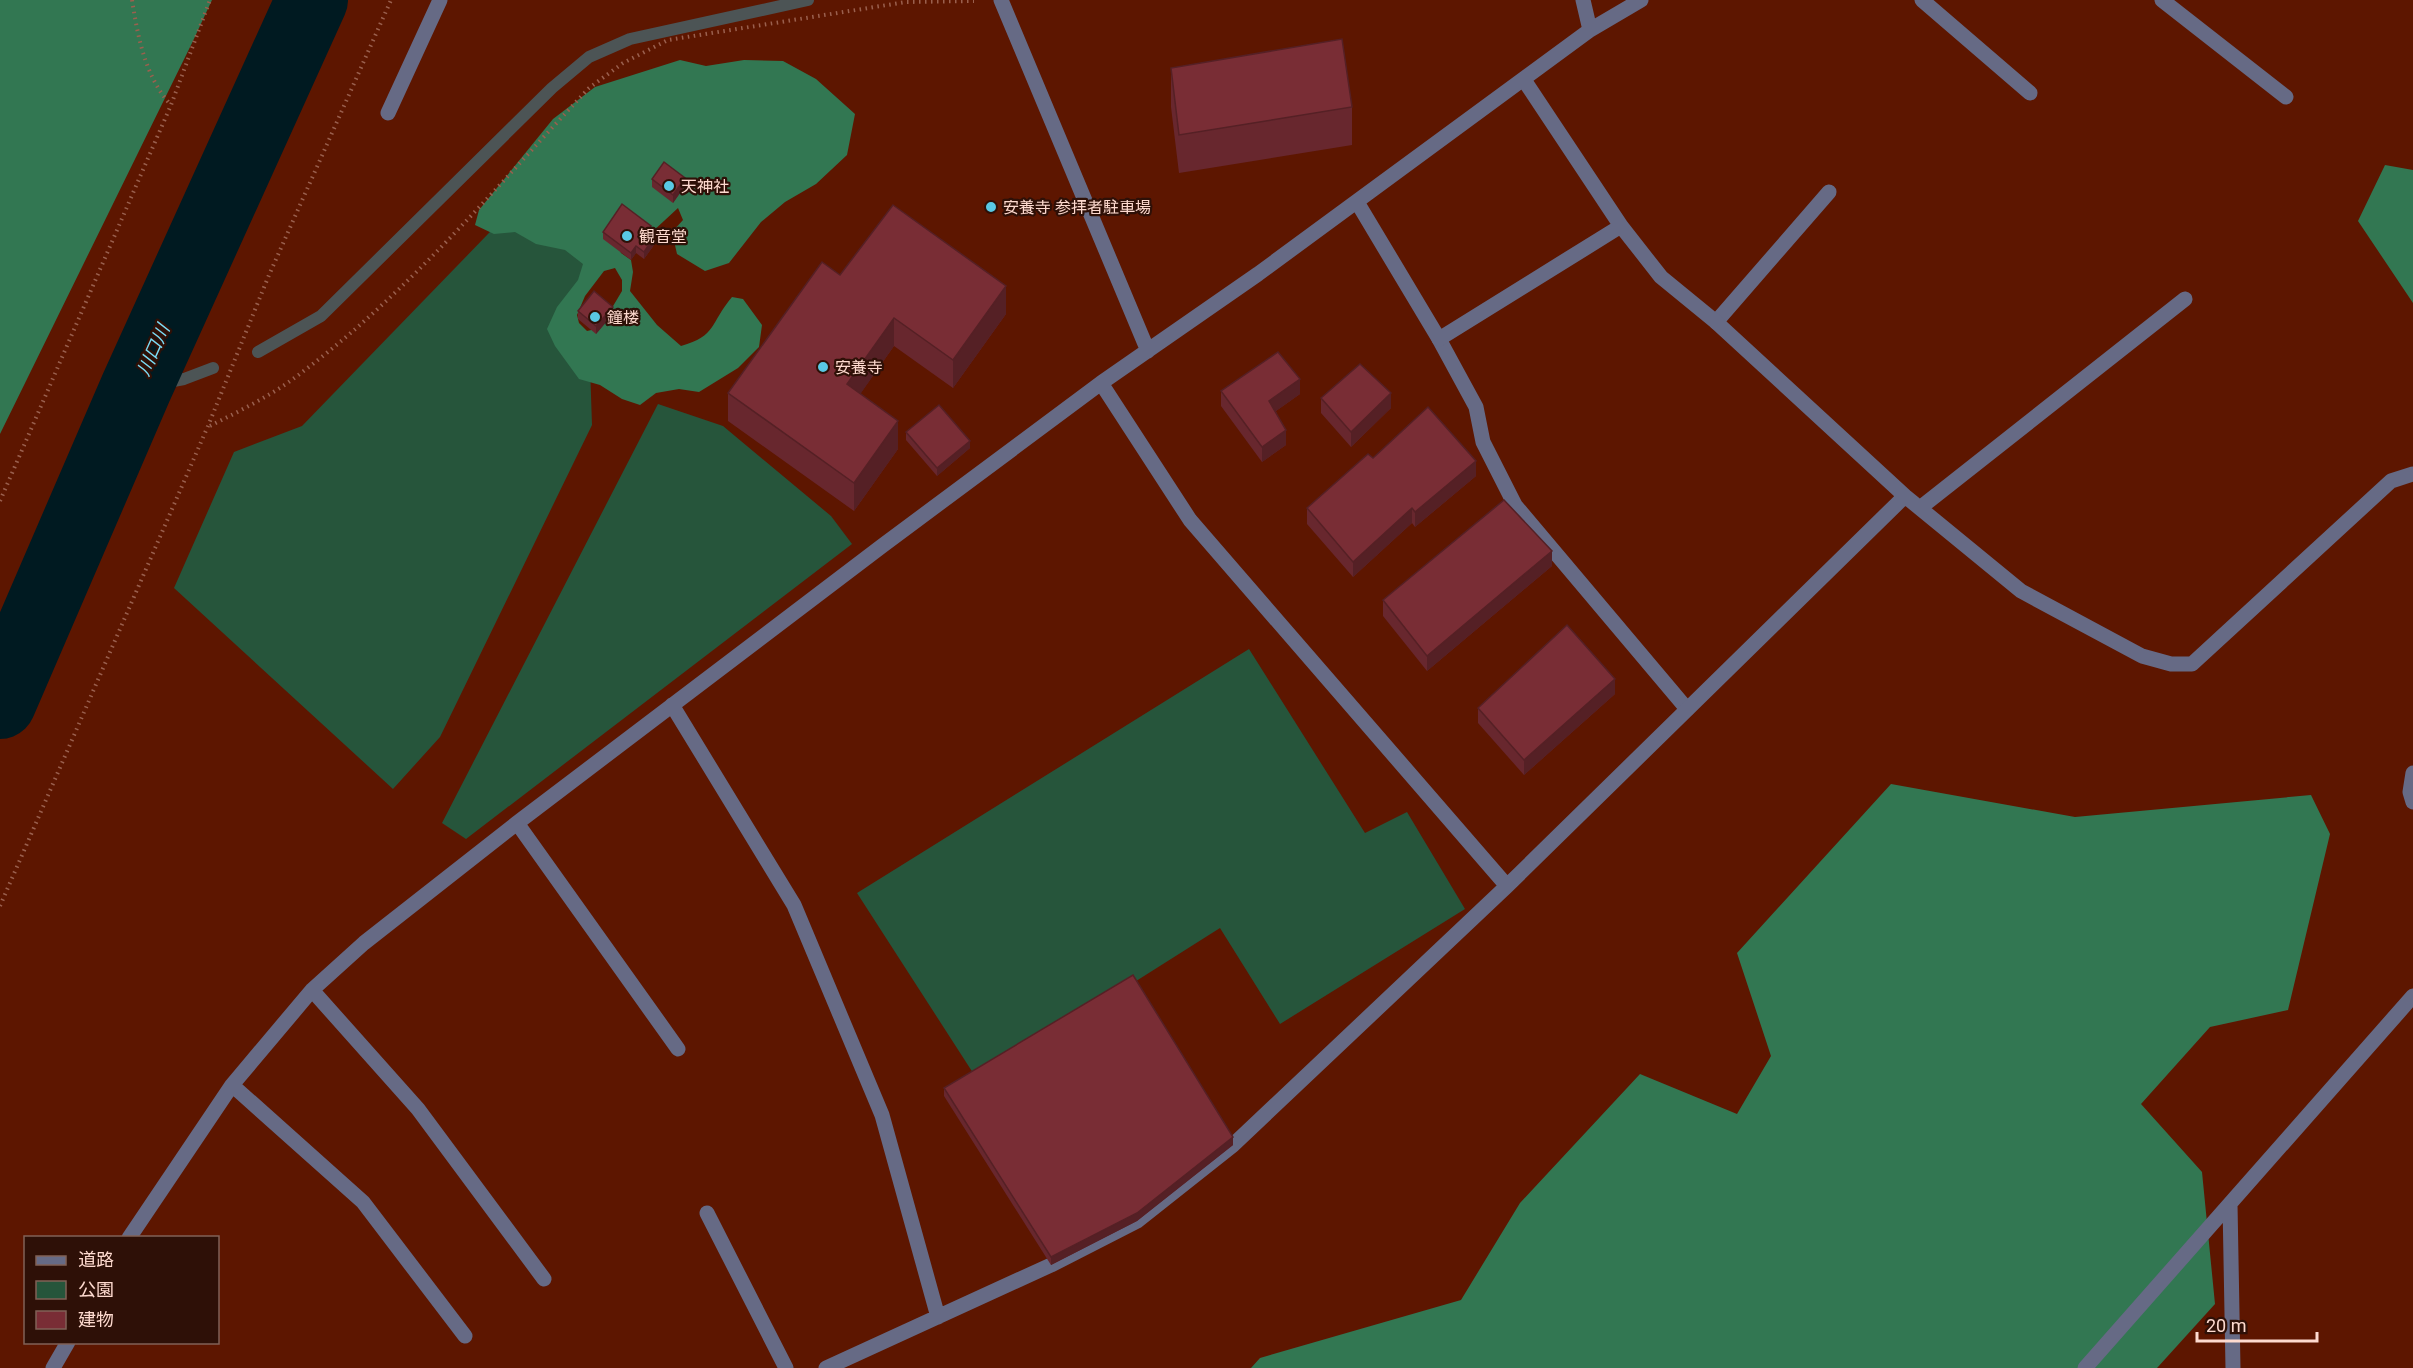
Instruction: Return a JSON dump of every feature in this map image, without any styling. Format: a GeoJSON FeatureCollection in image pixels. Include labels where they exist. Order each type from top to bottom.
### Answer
{"type":"FeatureCollection","features":[{"type":"Feature","properties":{"kind":"street"},"geometry":{"type":"LineString","coordinates":[[388,113],[440,0]]}},
{"type":"Feature","properties":{"kind":"street"},"geometry":{"type":"LineString","coordinates":[[1583,0],[1590,30]]}},
{"type":"Feature","properties":{"kind":"street"},"geometry":{"type":"LineString","coordinates":[[130,1236],[232,1085],[312,990],[364,943],[672,705],[1101,383],[1357,202],[1590,30],[1641,0]]}},
{"type":"Feature","properties":{"kind":"street"},"geometry":{"type":"LineString","coordinates":[[1922,0],[2030,93]]}},
{"type":"Feature","properties":{"kind":"street"},"geometry":{"type":"LineString","coordinates":[[2162,0],[2286,97]]}},
{"type":"Feature","properties":{"kind":"street"},"geometry":{"type":"LineString","coordinates":[[1001,2],[1148,351]]}},
{"type":"Feature","properties":{"kind":"street"},"geometry":{"type":"LineString","coordinates":[[1524,80],[1620,226],[1661,277],[1716,322],[1905,496],[2021,591],[2142,657],[2171,664],[2192,664],[2391,481],[2413,474]]}},
{"type":"Feature","properties":{"kind":"street"},"geometry":{"type":"LineString","coordinates":[[1716,322],[1829,192]]}},
{"type":"Feature","properties":{"kind":"street"},"geometry":{"type":"LineString","coordinates":[[1357,202],[1476,406],[1483,442],[1515,505],[1688,709]]}},
{"type":"Feature","properties":{"kind":"street"},"geometry":{"type":"LineString","coordinates":[[1439,339],[1620,226]]}},
{"type":"Feature","properties":{"kind":"street"},"geometry":{"type":"LineString","coordinates":[[1920,508],[2185,299]]}},
{"type":"Feature","properties":{"kind":"street"},"geometry":{"type":"LineString","coordinates":[[1101,383],[1190,520],[1507,886]]}},
{"type":"Feature","properties":{"kind":"street"},"geometry":{"type":"LineString","coordinates":[[826,1368],[1051,1265],[1137,1221],[1233,1145],[1507,886],[1905,496]]}},
{"type":"Feature","properties":{"kind":"street"},"geometry":{"type":"LineString","coordinates":[[672,705],[794,905],[882,1115],[938,1317]]}},
{"type":"Feature","properties":{"kind":"street"},"geometry":{"type":"LineString","coordinates":[[2413,773],[2410,792],[2413,802]]}},
{"type":"Feature","properties":{"kind":"street"},"geometry":{"type":"LineString","coordinates":[[517,823],[678,1049]]}},
{"type":"Feature","properties":{"kind":"street"},"geometry":{"type":"LineString","coordinates":[[312,990],[418,1109],[543,1279]]}},
{"type":"Feature","properties":{"kind":"street"},"geometry":{"type":"LineString","coordinates":[[2085,1368],[2413,996]]}},
{"type":"Feature","properties":{"kind":"street"},"geometry":{"type":"LineString","coordinates":[[232,1085],[363,1202],[465,1336]]}},
{"type":"Feature","properties":{"kind":"street"},"geometry":{"type":"LineString","coordinates":[[2230,1204],[2233,1368]]}},
{"type":"Feature","properties":{"kind":"street"},"geometry":{"type":"LineString","coordinates":[[707,1213],[786,1368]]}},
{"type":"Feature","properties":{"kind":"street"},"geometry":{"type":"LineString","coordinates":[[53,1368],[67,1344]]}},
{"type":"Feature","properties":{"kind":"path"},"geometry":{"type":"LineString","coordinates":[[132,0],[140,46],[160,94],[171,105]]}},
{"type":"Feature","properties":{"kind":"path"},"geometry":{"type":"LineString","coordinates":[[0,501],[171,105],[210,0]]}},
{"type":"Feature","properties":{"kind":"path"},"geometry":{"type":"LineString","coordinates":[[0,906],[208,426],[269,275],[391,0]]}},
{"type":"Feature","properties":{"kind":"path"},"geometry":{"type":"LineString","coordinates":[[208,426],[264,398],[300,374],[393,296],[589,88],[623,63],[668,40],[906,2],[1001,2]]}},
{"type":"Feature","properties":{"kind":"green space"},"geometry":{"type":"Polygon","coordinates":[[[0,0],[212,0],[0,434],[0,0]]]}},
{"type":"Feature","properties":{"kind":"green space"},"geometry":{"type":"Polygon","coordinates":[[[680,60],[706,66],[744,60],[783,61],[816,79],[855,114],[847,155],[816,184],[785,202],[761,222],[729,263],[705,271],[677,254],[672,232],[683,220],[678,208],[651,233],[616,242],[621,253],[631,260],[633,272],[630,291],[657,325],[681,346],[707,333],[732,297],[743,299],[762,325],[759,347],[738,368],[699,392],[679,389],[656,393],[640,405],[622,399],[600,385],[579,379],[555,346],[547,329],[557,307],[578,280],[583,264],[565,250],[536,244],[515,232],[494,234],[475,225],[479,210],[553,119],[595,87],[680,60]],[[615,268],[604,271],[585,296],[577,315],[579,323],[587,331],[600,328],[622,291],[622,280],[615,268]]]}},
{"type":"Feature","properties":{"kind":"green space"},"geometry":{"type":"Polygon","coordinates":[[[2385,165],[2413,170],[2413,303],[2358,221],[2385,165]]]}},
{"type":"Feature","properties":{"kind":"green space"},"geometry":{"type":"Polygon","coordinates":[[[519,202],[608,261],[563,313],[589,336],[592,425],[440,737],[393,789],[174,588],[234,452],[302,426],[519,202]]]}},
{"type":"Feature","properties":{"kind":"green space"},"geometry":{"type":"Polygon","coordinates":[[[658,404],[723,426],[831,516],[852,544],[466,839],[442,823],[658,404]]]}},
{"type":"Feature","properties":{"kind":"green space"},"geometry":{"type":"Polygon","coordinates":[[[1249,649],[1365,833],[1407,812],[1465,909],[1280,1024],[1220,928],[1133,983],[975,1076],[857,893],[1249,649]]]}},
{"type":"Feature","properties":{"kind":"green space"},"geometry":{"type":"Polygon","coordinates":[[[1891,784],[2075,817],[2311,795],[2330,834],[2288,1010],[2210,1027],[2141,1104],[2202,1172],[2215,1304],[2157,1368],[1251,1368],[1260,1358],[1461,1300],[1520,1203],[1640,1074],[1737,1114],[1771,1056],[1737,953],[1891,784]]]}},
{"type":"Feature","properties":{"kind":"building"},"geometry":{"type":"Polygon","coordinates":[[[1342,39],[1352,107],[1179,135],[1171,68],[1342,39]]]}},
{"type":"Feature","properties":{"kind":"building"},"geometry":{"type":"Polygon","coordinates":[[[664,162],[685,178],[673,195],[652,179],[664,162]]]}},
{"type":"Feature","properties":{"kind":"building","name":"観音堂"},"geometry":{"type":"Polygon","coordinates":[[[622,204],[651,226],[647,232],[654,237],[644,252],[636,246],[631,253],[603,232],[622,204]]]}},
{"type":"Feature","properties":{"kind":"building","name":"安養寺"},"geometry":{"type":"Polygon","coordinates":[[[893,205],[1006,286],[953,360],[894,318],[847,384],[898,421],[854,483],[728,393],[822,262],[840,275],[893,205]]]}},
{"type":"Feature","properties":{"kind":"building","name":"鐘楼"},"geometry":{"type":"Polygon","coordinates":[[[594,291],[613,307],[596,326],[578,311],[594,291]]]}},
{"type":"Feature","properties":{"kind":"building"},"geometry":{"type":"Polygon","coordinates":[[[1278,352],[1300,379],[1269,401],[1286,430],[1262,447],[1221,391],[1278,352]]]}},
{"type":"Feature","properties":{"kind":"building"},"geometry":{"type":"Polygon","coordinates":[[[1360,364],[1391,393],[1351,432],[1321,398],[1360,364]]]}},
{"type":"Feature","properties":{"kind":"building"},"geometry":{"type":"Polygon","coordinates":[[[939,405],[970,441],[937,468],[906,432],[939,405]]]}},
{"type":"Feature","properties":{"kind":"building"},"geometry":{"type":"Polygon","coordinates":[[[1428,407],[1476,461],[1415,512],[1412,508],[1353,562],[1307,508],[1368,454],[1373,458],[1428,407]]]}},
{"type":"Feature","properties":{"kind":"building"},"geometry":{"type":"Polygon","coordinates":[[[1504,500],[1552,551],[1427,656],[1383,600],[1504,500]]]}},
{"type":"Feature","properties":{"kind":"building"},"geometry":{"type":"Polygon","coordinates":[[[1567,625],[1615,679],[1524,760],[1478,708],[1567,625]]]}},
{"type":"Feature","properties":{"kind":"building"},"geometry":{"type":"Polygon","coordinates":[[[1133,975],[1233,1137],[1137,1213],[1051,1257],[944,1088],[1133,975]]]}},
{"type":"Feature","properties":{"kind":"waterway","name":"川口川"},"geometry":{"type":"LineString","coordinates":[[0,703],[136,388],[312,0]]}},
{"type":"Feature","properties":{"kind":"waterway"},"geometry":{"type":"LineString","coordinates":[[258,352],[321,316],[552,88],[589,57],[630,39],[808,0]]}},
{"type":"Feature","properties":{"kind":"waterway"},"geometry":{"type":"LineString","coordinates":[[136,388],[184,379],[213,368]]}},
{"type":"Feature","properties":{"kind":"place","name":"天神社"},"geometry":{"type":"Point","coordinates":[669,186]}},
{"type":"Feature","properties":{"kind":"place","name":"安養寺 参拝者駐車場"},"geometry":{"type":"Point","coordinates":[991,207]}},
{"type":"Feature","properties":{"kind":"place","name":"観音堂"},"geometry":{"type":"Point","coordinates":[627,236]}},
{"type":"Feature","properties":{"kind":"place","name":"鐘楼"},"geometry":{"type":"Point","coordinates":[595,317]}},
{"type":"Feature","properties":{"kind":"place","name":"安養寺"},"geometry":{"type":"Point","coordinates":[823,367]}}]}
